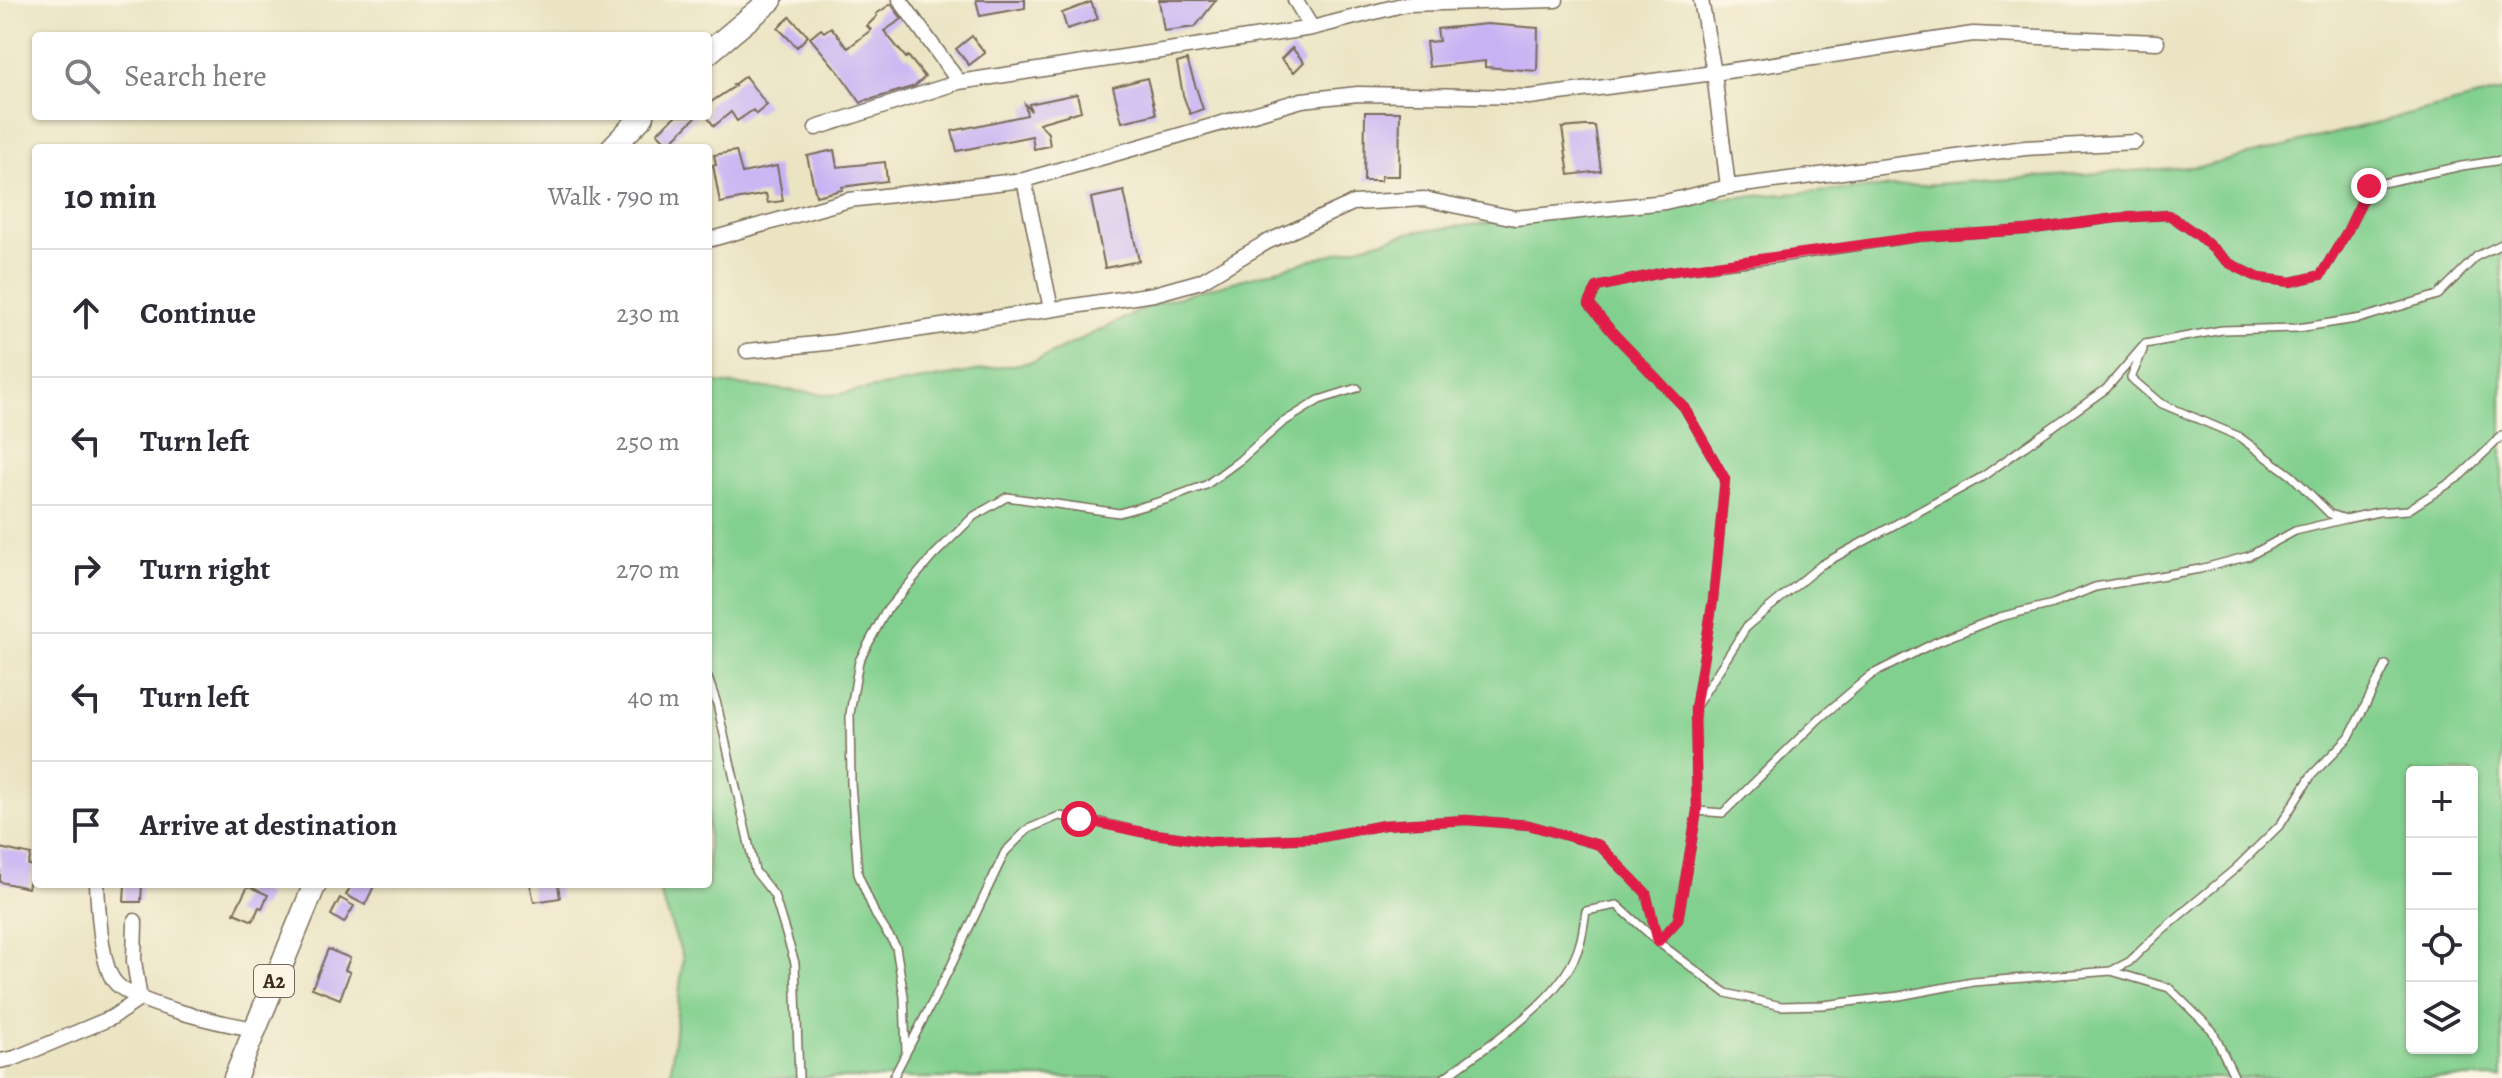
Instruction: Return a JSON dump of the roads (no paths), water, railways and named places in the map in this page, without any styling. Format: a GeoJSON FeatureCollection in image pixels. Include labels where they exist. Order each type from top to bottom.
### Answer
{"type":"FeatureCollection","features":[{"type":"Feature","properties":{"kind":"main road"},"geometry":{"type":"LineString","coordinates":[[712,50],[771,0]]}},
{"type":"Feature","properties":{"kind":"main road"},"geometry":{"type":"LineString","coordinates":[[616,144],[639,120]]}},
{"type":"Feature","properties":{"kind":"main road","name":"A2"},"geometry":{"type":"LineString","coordinates":[[235,1078],[313,888]]}},
{"type":"Feature","properties":{"kind":"street"},"geometry":{"type":"LineString","coordinates":[[900,0],[959,82]]}},
{"type":"Feature","properties":{"kind":"street"},"geometry":{"type":"LineString","coordinates":[[1295,0],[1312,28]]}},
{"type":"Feature","properties":{"kind":"street"},"geometry":{"type":"LineString","coordinates":[[816,128],[959,82],[1312,28],[1406,4],[1556,0]]}},
{"type":"Feature","properties":{"kind":"street"},"geometry":{"type":"LineString","coordinates":[[1701,0],[1714,73],[1728,187]]}},
{"type":"Feature","properties":{"kind":"street"},"geometry":{"type":"LineString","coordinates":[[712,239],[849,200],[1024,180],[1302,100],[1358,94],[1529,97],[1973,34],[2157,42]]}},
{"type":"Feature","properties":{"kind":"street"},"geometry":{"type":"LineString","coordinates":[[747,351],[836,342],[1154,294],[1201,281],[1265,243],[1353,203],[1424,199],[1515,218],[1665,202],[1728,187],[2025,148],[2135,142]]}},
{"type":"Feature","properties":{"kind":"street"},"geometry":{"type":"LineString","coordinates":[[1024,180],[1051,309]]}},
{"type":"Feature","properties":{"kind":"street"},"geometry":{"type":"LineString","coordinates":[[97,888],[105,955],[114,982],[140,999],[221,1023],[254,1029]]}},
{"type":"Feature","properties":{"kind":"street"},"geometry":{"type":"LineString","coordinates":[[135,921],[134,961],[140,999]]}},
{"type":"Feature","properties":{"kind":"street"},"geometry":{"type":"LineString","coordinates":[[0,1061],[15,1058],[111,1018],[140,999]]}},
{"type":"Feature","properties":{"kind":"lane"},"geometry":{"type":"LineString","coordinates":[[1658,942],[1678,920],[1697,811],[1695,709],[1713,600],[1725,479],[1684,407],[1589,304],[1597,287],[1665,272],[1919,237],[2026,230],[2116,218],[2169,215],[2198,235],[2229,263],[2259,278],[2291,282],[2321,275],[2348,230],[2369,186],[2502,160]]}},
{"type":"Feature","properties":{"kind":"lane"},"geometry":{"type":"LineString","coordinates":[[1695,709],[1747,626],[1821,565],[1982,477],[2106,389],[2145,344],[2222,330],[2298,328],[2362,318],[2438,295],[2477,256],[2502,244]]}},
{"type":"Feature","properties":{"kind":"lane"},"geometry":{"type":"LineString","coordinates":[[2145,344],[2131,378],[2160,403],[2238,436],[2292,476],[2330,514],[2346,519]]}},
{"type":"Feature","properties":{"kind":"lane"},"geometry":{"type":"LineString","coordinates":[[906,1052],[904,996],[896,947],[875,914],[858,874],[851,783],[850,714],[859,661],[886,611],[933,556],[974,516],[1007,497],[1119,513],[1165,500],[1206,485],[1282,423],[1319,400],[1357,388]]}},
{"type":"Feature","properties":{"kind":"lane"},"geometry":{"type":"LineString","coordinates":[[1697,811],[1723,813],[1820,718],[1871,675],[1936,642],[2000,617],[2053,604],[2095,587],[2200,569],[2249,556],[2295,531],[2378,512],[2408,510],[2459,477],[2502,436]]}},
{"type":"Feature","properties":{"kind":"lane"},"geometry":{"type":"LineString","coordinates":[[2111,971],[2129,962],[2281,824],[2311,776],[2349,737],[2386,665]]}},
{"type":"Feature","properties":{"kind":"lane"},"geometry":{"type":"LineString","coordinates":[[712,690],[755,871],[774,895],[795,963],[799,1078]]}},
{"type":"Feature","properties":{"kind":"lane"},"geometry":{"type":"LineString","coordinates":[[893,1078],[1005,852],[1028,829],[1059,816],[1213,842],[1317,838],[1384,825],[1466,820],[1529,825],[1599,845],[1646,893],[1658,942]]}},
{"type":"Feature","properties":{"kind":"lane"},"geometry":{"type":"LineString","coordinates":[[1444,1078],[1511,1029],[1557,987],[1580,945],[1586,911],[1617,905],[1658,942],[1726,993],[1781,1006],[1823,1005],[1899,996],[1973,982],[2111,971],[2169,988],[2212,1030],[2235,1078]]}}]}
